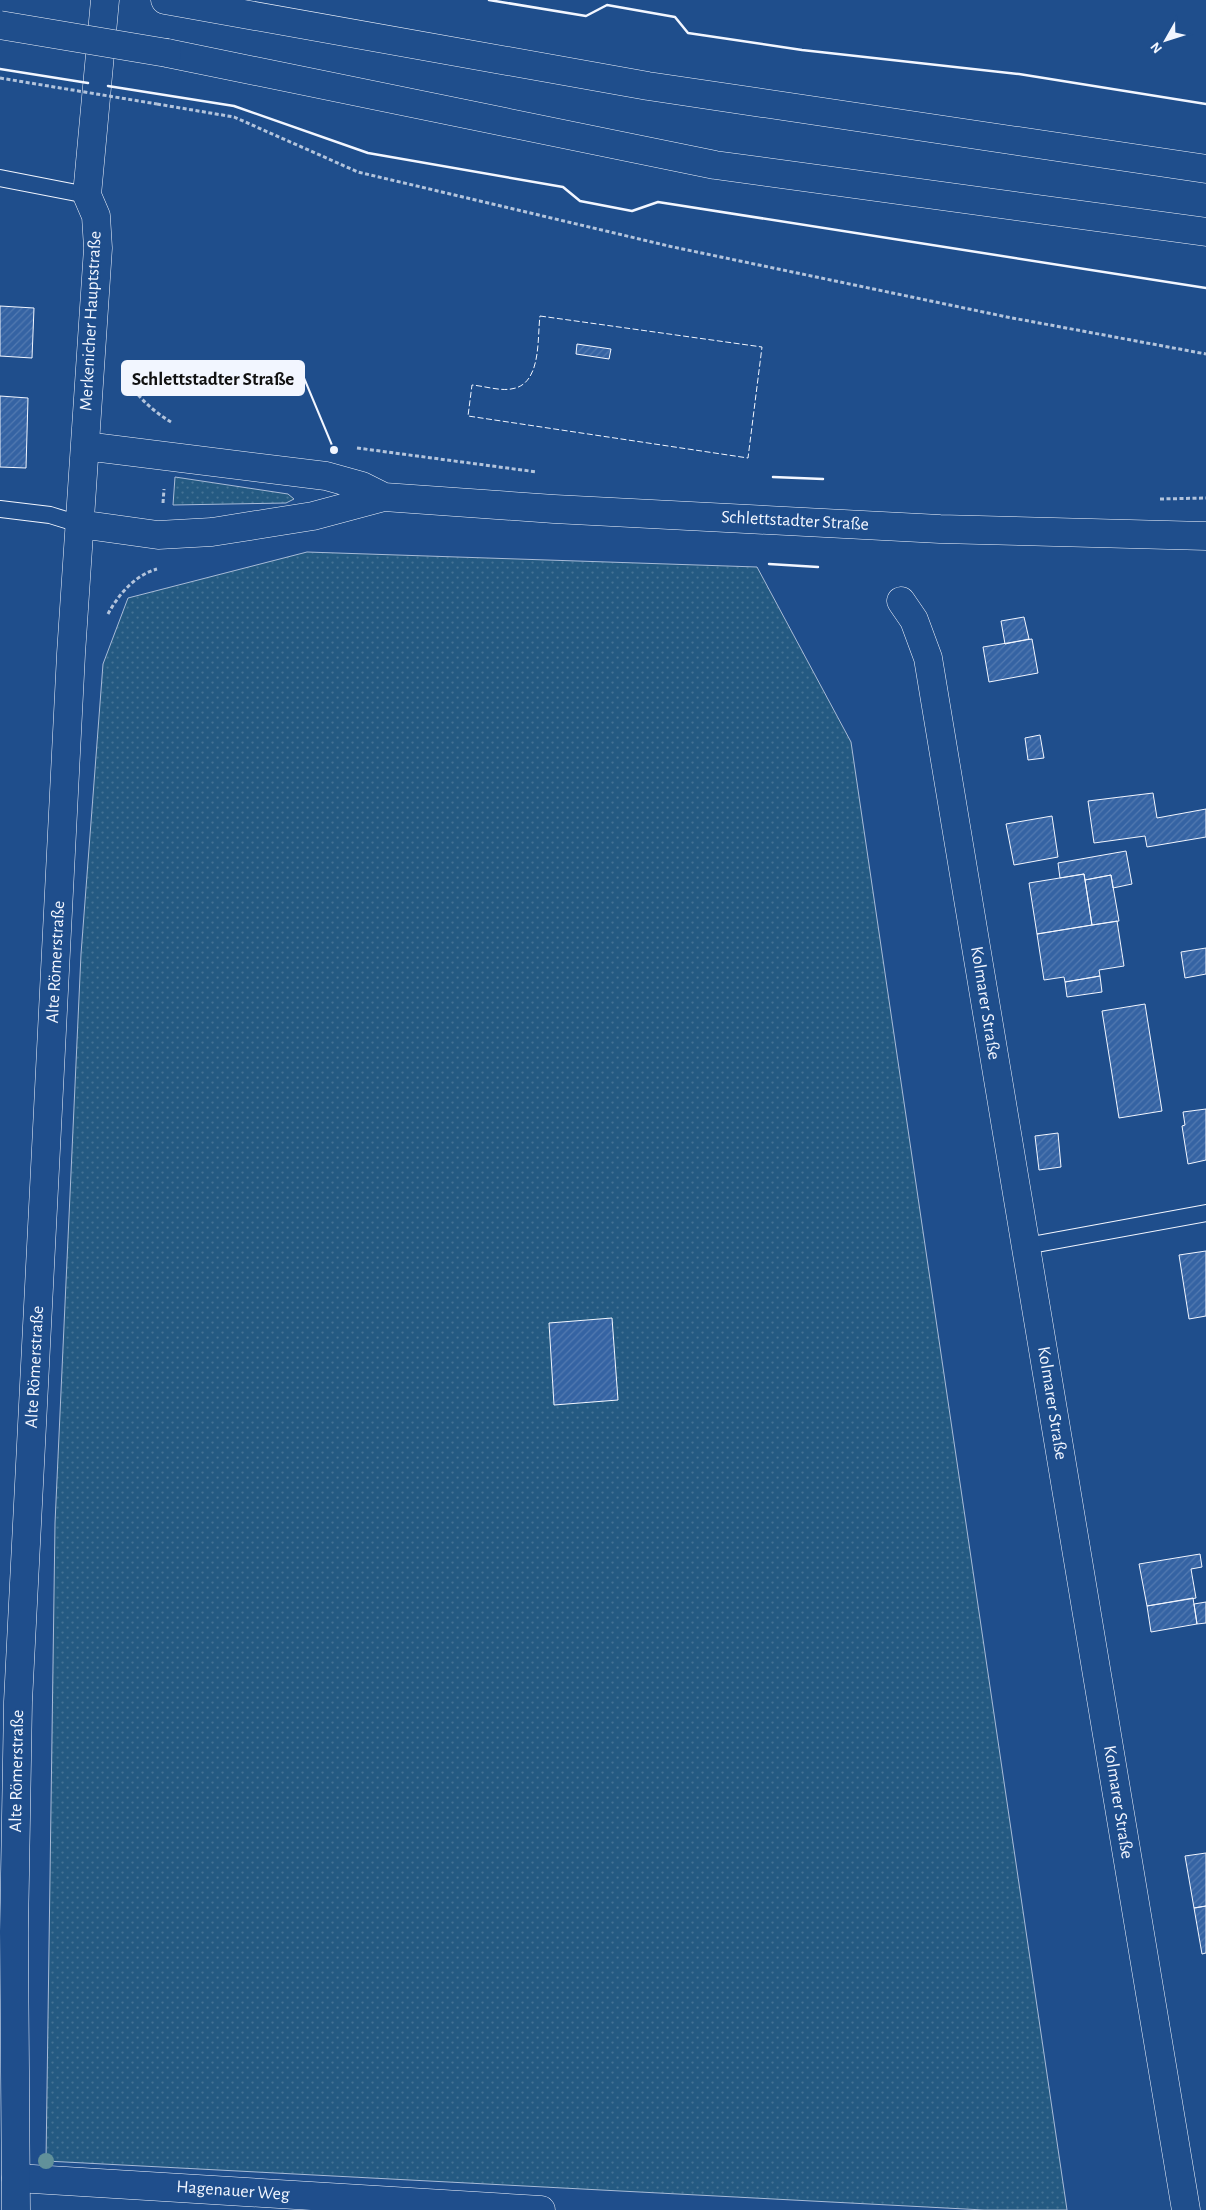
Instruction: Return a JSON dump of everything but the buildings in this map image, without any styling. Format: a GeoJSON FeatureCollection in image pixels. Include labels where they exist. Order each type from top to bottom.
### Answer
{"type":"FeatureCollection","features":[{"type":"Feature","properties":{"kind":"main road","name":"Merkenicher Hauptstraße"},"geometry":{"type":"LineString","coordinates":[[79,524],[98,248],[96,216],[87,194],[105,0]]}},
{"type":"Feature","properties":{"kind":"main road"},"geometry":{"type":"LineString","coordinates":[[170,1],[648,86],[1206,168]]}},
{"type":"Feature","properties":{"kind":"main road"},"geometry":{"type":"LineString","coordinates":[[0,25],[166,53],[715,164],[1206,232]]}},
{"type":"Feature","properties":{"kind":"main road","name":"Schlettstadter Straße"},"geometry":{"type":"LineString","coordinates":[[85,446],[326,476],[362,486],[384,497]]}},
{"type":"Feature","properties":{"kind":"main road","name":"Schlettstadter Straße"},"geometry":{"type":"LineString","coordinates":[[79,524],[158,535],[212,532],[313,516],[384,497],[554,509],[940,529],[1206,536]]}},
{"type":"Feature","properties":{"kind":"main road","name":"Alte Römerstraße"},"geometry":{"type":"LineString","coordinates":[[16,2210],[14,1932],[18,1702],[79,524]]}},
{"type":"Feature","properties":{"kind":"main road","name":"Kolmarer Straße"},"geometry":{"type":"LineString","coordinates":[[901,601],[914,620],[928,658],[1186,2210]]}},
{"type":"Feature","properties":{"kind":"main road","name":"Hagenauer Weg"},"geometry":{"type":"LineString","coordinates":[[16,2178],[541,2210]]}},
{"type":"Feature","properties":{"kind":"lane"},"geometry":{"type":"LineString","coordinates":[[0,178],[87,194]]}},
{"type":"Feature","properties":{"kind":"lane","name":"Schlettstadter Straße"},"geometry":{"type":"LineString","coordinates":[[0,510],[50,514],[79,524]]}},
{"type":"Feature","properties":{"kind":"lane"},"geometry":{"type":"LineString","coordinates":[[1026,1246],[1206,1213]]}},
{"type":"Feature","properties":{"kind":"path"},"geometry":{"type":"LineString","coordinates":[[0,78],[234,117],[358,172],[644,240],[1007,317],[1206,354]]}},
{"type":"Feature","properties":{"kind":"path"},"geometry":{"type":"LineString","coordinates":[[354,447],[539,472]]}},
{"type":"Feature","properties":{"kind":"path"},"geometry":{"type":"LineString","coordinates":[[1156,499],[1206,498]]}},
{"type":"Feature","properties":{"kind":"path"},"geometry":{"type":"LineString","coordinates":[[106,620],[119,596],[136,580],[153,570]]}},
{"type":"Feature","properties":{"kind":"shaded area"},"geometry":{"type":"Polygon","coordinates":[[[175,477],[288,494],[294,499],[286,503],[173,505],[175,477]]]}},
{"type":"Feature","properties":{"kind":"shaded area"},"geometry":{"type":"Polygon","coordinates":[[[307,552],[757,567],[851,742],[1067,2210],[984,2210],[46,2161],[55,1523],[81,954],[103,664],[128,598],[307,552]]]}},
{"type":"Feature","properties":{"kind":"fence"},"geometry":{"type":"LineString","coordinates":[[540,316],[762,347],[748,458],[468,416],[472,385],[511,389],[521,386],[528,379],[536,360],[540,316]]}},
{"type":"Feature","properties":{"kind":"wall"},"geometry":{"type":"LineString","coordinates":[[489,0],[586,16],[607,5],[675,17],[688,33],[802,50],[1019,74],[1206,104]]}},
{"type":"Feature","properties":{"kind":"wall"},"geometry":{"type":"LineString","coordinates":[[0,69],[88,83]]}},
{"type":"Feature","properties":{"kind":"wall"},"geometry":{"type":"LineString","coordinates":[[108,86],[234,106],[368,153],[563,187],[580,201],[632,211],[658,202],[1206,288]]}},
{"type":"Feature","properties":{"kind":"wall"},"geometry":{"type":"LineString","coordinates":[[773,477],[823,479]]}},
{"type":"Feature","properties":{"kind":"wall"},"geometry":{"type":"LineString","coordinates":[[769,564],[818,567]]}},
{"type":"Feature","properties":{"kind":"place","name":"Schlettstadter Straße"},"geometry":{"type":"Point","coordinates":[334,450]}}]}
